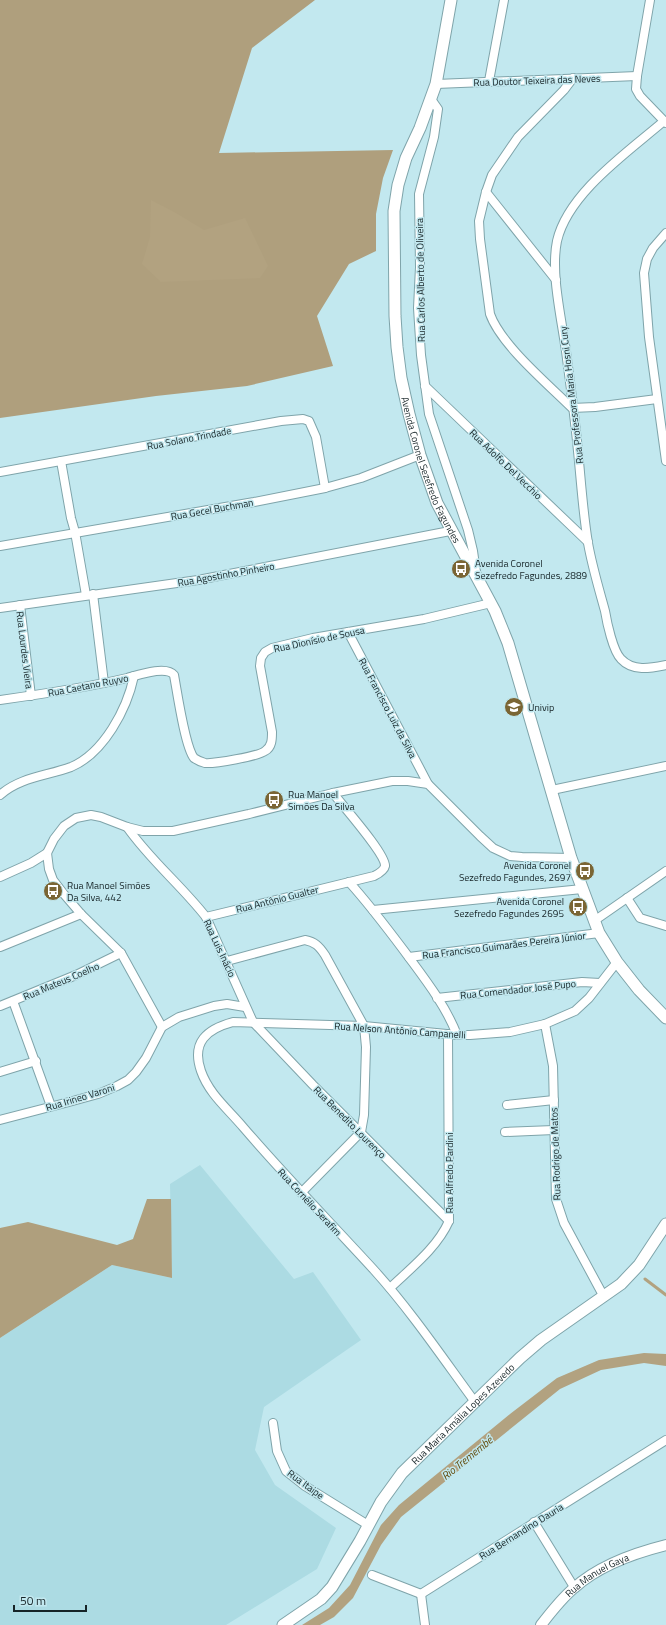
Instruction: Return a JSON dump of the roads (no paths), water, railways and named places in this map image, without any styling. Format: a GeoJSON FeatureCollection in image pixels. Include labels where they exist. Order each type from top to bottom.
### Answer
{"type":"FeatureCollection","features":[{"type":"Feature","properties":{"kind":"main road","name":"Avenida Coronel Sezefredo Fagundes"},"geometry":{"type":"LineString","coordinates":[[451,0],[432,99],[406,158],[398,185],[394,211],[395,316],[401,378],[420,455],[437,504],[450,531],[491,603],[508,643],[571,858],[594,921],[599,933],[617,962],[639,990],[666,1018]]}},
{"type":"Feature","properties":{"kind":"main road","name":"Rua Maria Amália Lopes Azevedo"},"geometry":{"type":"LineString","coordinates":[[283,1625],[321,1599],[332,1587],[385,1496],[402,1473],[520,1358],[621,1284],[634,1271],[666,1224]]}},
{"type":"Feature","properties":{"kind":"street"},"geometry":{"type":"LineString","coordinates":[[489,81],[504,0]]}},
{"type":"Feature","properties":{"kind":"street"},"geometry":{"type":"LineString","coordinates":[[650,0],[636,89],[640,96],[665,122]]}},
{"type":"Feature","properties":{"kind":"street","name":"Rua Doutor Teixeira das Neves"},"geometry":{"type":"LineString","coordinates":[[436,84],[637,76]]}},
{"type":"Feature","properties":{"kind":"street"},"geometry":{"type":"LineString","coordinates":[[573,78],[564,90],[518,137],[492,175],[486,192],[479,221],[490,314],[499,332],[517,353],[572,408],[595,407],[657,399]]}},
{"type":"Feature","properties":{"kind":"street","name":"Rua Carlos Alberto de Oliveira"},"geometry":{"type":"LineString","coordinates":[[432,99],[438,109],[431,150],[419,194],[418,209],[420,267],[418,308],[425,386],[429,414],[468,530],[473,551],[476,577]]}},
{"type":"Feature","properties":{"kind":"street","name":"Rua Professora Maria Hosni Cury"},"geometry":{"type":"LineString","coordinates":[[665,122],[605,172],[583,194],[570,211],[557,242],[556,280],[588,542],[610,631],[620,658],[627,665],[638,668],[666,665]]}},
{"type":"Feature","properties":{"kind":"street"},"geometry":{"type":"LineString","coordinates":[[486,192],[556,280]]}},
{"type":"Feature","properties":{"kind":"street"},"geometry":{"type":"LineString","coordinates":[[666,233],[653,248],[647,259],[644,273],[645,304],[666,461]]}},
{"type":"Feature","properties":{"kind":"street","name":"Rua Adolfo Del Vecchio"},"geometry":{"type":"LineString","coordinates":[[425,386],[588,542]]}},
{"type":"Feature","properties":{"kind":"street","name":"Rua Solano Trindade"},"geometry":{"type":"LineString","coordinates":[[0,472],[288,420],[303,419],[309,421],[316,437],[325,488]]}},
{"type":"Feature","properties":{"kind":"street","name":"Rua Gecel Buchman"},"geometry":{"type":"LineString","coordinates":[[0,546],[254,502],[325,488],[350,482],[420,455]]}},
{"type":"Feature","properties":{"kind":"street"},"geometry":{"type":"LineString","coordinates":[[61,461],[71,518],[76,532],[90,595],[104,684]]}},
{"type":"Feature","properties":{"kind":"street","name":"Rua Agostinho Pinheiro"},"geometry":{"type":"LineString","coordinates":[[0,608],[213,577],[450,531]]}},
{"type":"Feature","properties":{"kind":"street","name":"Rua Dionísio de Sousa"},"geometry":{"type":"LineString","coordinates":[[174,675],[184,726],[190,750],[194,757],[204,763],[213,763],[256,754],[265,751],[272,742],[272,732],[260,666],[261,658],[265,652],[272,648],[348,632],[424,619],[491,603]]}},
{"type":"Feature","properties":{"kind":"street","name":"Rua Lourdes Vieira"},"geometry":{"type":"LineString","coordinates":[[20,605],[31,696]]}},
{"type":"Feature","properties":{"kind":"street","name":"Rua Francisco Luiz da Silva"},"geometry":{"type":"LineString","coordinates":[[348,632],[428,784]]}},
{"type":"Feature","properties":{"kind":"street","name":"Rua Caetano Ruyvo"},"geometry":{"type":"LineString","coordinates":[[0,700],[82,689],[134,676],[167,670],[171,671],[174,675]]}},
{"type":"Feature","properties":{"kind":"street"},"geometry":{"type":"LineString","coordinates":[[0,795],[17,784],[31,778],[71,767],[86,759],[94,752],[106,737],[124,708],[134,676]]}},
{"type":"Feature","properties":{"kind":"street"},"geometry":{"type":"LineString","coordinates":[[552,790],[666,766]]}},
{"type":"Feature","properties":{"kind":"street"},"geometry":{"type":"LineString","coordinates":[[0,877],[31,863],[47,853],[54,839],[64,826],[76,818],[91,815],[101,817],[143,832],[174,831],[333,793],[392,781],[428,784],[493,848],[510,856],[571,858]]}},
{"type":"Feature","properties":{"kind":"street","name":"Rua Antônio Gualter"},"geometry":{"type":"LineString","coordinates":[[206,917],[374,876],[384,870],[385,865],[380,853],[333,793]]}},
{"type":"Feature","properties":{"kind":"street","name":"Rua Luis Inácio"},"geometry":{"type":"LineString","coordinates":[[127,827],[138,843],[196,904],[206,917],[253,1022]]}},
{"type":"Feature","properties":{"kind":"street"},"geometry":{"type":"LineString","coordinates":[[47,853],[49,869],[53,880],[81,914],[121,953],[162,1027],[179,1017],[214,1006],[227,1004],[245,1007]]}},
{"type":"Feature","properties":{"kind":"street"},"geometry":{"type":"LineString","coordinates":[[594,921],[666,871]]}},
{"type":"Feature","properties":{"kind":"street"},"geometry":{"type":"LineString","coordinates":[[349,882],[373,910],[409,957],[437,998],[452,1035]]}},
{"type":"Feature","properties":{"kind":"street"},"geometry":{"type":"LineString","coordinates":[[373,910],[582,889]]}},
{"type":"Feature","properties":{"kind":"street"},"geometry":{"type":"LineString","coordinates":[[627,898],[640,918],[666,926]]}},
{"type":"Feature","properties":{"kind":"street"},"geometry":{"type":"LineString","coordinates":[[0,947],[81,914]]}},
{"type":"Feature","properties":{"kind":"street","name":"Rua Francisco Guimarães Pereira Júnior"},"geometry":{"type":"LineString","coordinates":[[409,957],[599,933]]}},
{"type":"Feature","properties":{"kind":"street"},"geometry":{"type":"LineString","coordinates":[[227,961],[304,940],[312,941],[318,945],[325,955],[364,1026],[366,1047],[365,1093],[364,1115],[361,1132],[301,1193]]}},
{"type":"Feature","properties":{"kind":"street","name":"Rua Mateus Coelho"},"geometry":{"type":"LineString","coordinates":[[0,1006],[76,975],[121,953]]}},
{"type":"Feature","properties":{"kind":"street","name":"Rua Nelson Antônio Campanelli"},"geometry":{"type":"LineString","coordinates":[[253,1022],[364,1026],[452,1035],[510,1032],[545,1024],[565,1016],[582,1006],[617,962]]}},
{"type":"Feature","properties":{"kind":"street","name":"Rua Comendador José Pupo"},"geometry":{"type":"LineString","coordinates":[[437,998],[574,983],[600,983]]}},
{"type":"Feature","properties":{"kind":"street"},"geometry":{"type":"LineString","coordinates":[[13,1001],[36,1061],[51,1106]]}},
{"type":"Feature","properties":{"kind":"street","name":"Rua Cornélio Serafim"},"geometry":{"type":"LineString","coordinates":[[253,1022],[233,1022],[221,1025],[210,1031],[204,1037],[199,1046],[201,1070],[214,1094],[301,1193],[390,1288],[475,1402]]}},
{"type":"Feature","properties":{"kind":"street","name":"Rua Benedito Lourenço"},"geometry":{"type":"LineString","coordinates":[[253,1022],[297,1070],[449,1221]]}},
{"type":"Feature","properties":{"kind":"street","name":"Rua Rodrigo de Matos"},"geometry":{"type":"LineString","coordinates":[[545,1024],[552,1066],[555,1190],[558,1209],[604,1297]]}},
{"type":"Feature","properties":{"kind":"street","name":"Rua Irineo Varoni"},"geometry":{"type":"LineString","coordinates":[[0,1120],[98,1094],[128,1080],[146,1058],[162,1027]]}},
{"type":"Feature","properties":{"kind":"street","name":"Rua Alfredo Pardini"},"geometry":{"type":"LineString","coordinates":[[390,1288],[434,1245],[444,1233],[449,1221],[452,1035]]}},
{"type":"Feature","properties":{"kind":"street"},"geometry":{"type":"LineString","coordinates":[[0,1072],[36,1061]]}},
{"type":"Feature","properties":{"kind":"street"},"geometry":{"type":"LineString","coordinates":[[507,1105],[554,1100]]}},
{"type":"Feature","properties":{"kind":"street"},"geometry":{"type":"LineString","coordinates":[[505,1132],[554,1130]]}},
{"type":"Feature","properties":{"kind":"street","name":"Rua Itaipe"},"geometry":{"type":"LineString","coordinates":[[273,1423],[277,1451],[286,1471],[305,1486],[368,1525]]}},
{"type":"Feature","properties":{"kind":"street","name":"Rua Bernandino Dauria"},"geometry":{"type":"LineString","coordinates":[[421,1594],[665,1440]]}},
{"type":"Feature","properties":{"kind":"street"},"geometry":{"type":"LineString","coordinates":[[534,1522],[574,1587]]}},
{"type":"Feature","properties":{"kind":"street","name":"Rua Manuel Gaya"},"geometry":{"type":"LineString","coordinates":[[541,1625],[574,1587],[598,1571],[623,1558],[666,1545]]}},
{"type":"Feature","properties":{"kind":"street"},"geometry":{"type":"LineString","coordinates":[[372,1576],[421,1594],[425,1625]]}},
{"type":"Feature","properties":{"kind":"water"},"geometry":{"type":"Polygon","coordinates":[[[151,200],[204,230],[245,218],[268,266],[260,278],[161,282],[142,264],[150,237],[151,200]]]}},
{"type":"Feature","properties":{"kind":"water","name":"Rio Tremembé"},"geometry":{"type":"Polygon","coordinates":[[[644,1353],[666,1354],[666,1366],[644,1363],[601,1370],[560,1389],[401,1517],[381,1545],[353,1598],[334,1617],[320,1625],[302,1625],[329,1608],[350,1585],[381,1525],[399,1505],[510,1414],[557,1378],[599,1360],[644,1353]]]}},
{"type":"Feature","properties":{"kind":"waterway"},"geometry":{"type":"LineString","coordinates":[[645,1279],[666,1295]]}},
{"type":"Feature","properties":{"kind":"place","name":"Avenida Coronel Sezefredo Fagundes, 2889"},"geometry":{"type":"Point","coordinates":[461,569]}},
{"type":"Feature","properties":{"kind":"place","name":"Univip"},"geometry":{"type":"Point","coordinates":[514,707]}},
{"type":"Feature","properties":{"kind":"place","name":"Rua Manoel Simões Da Silva"},"geometry":{"type":"Point","coordinates":[274,800]}},
{"type":"Feature","properties":{"kind":"place","name":"Avenida Coronel Sezefredo Fagundes, 2697"},"geometry":{"type":"Point","coordinates":[585,871]}},
{"type":"Feature","properties":{"kind":"place","name":"Rua Manoel Simões Da Silva, 442"},"geometry":{"type":"Point","coordinates":[53,891]}},
{"type":"Feature","properties":{"kind":"place","name":"Avenida Coronel Sezefredo Fagundes 2695"},"geometry":{"type":"Point","coordinates":[578,907]}}]}
